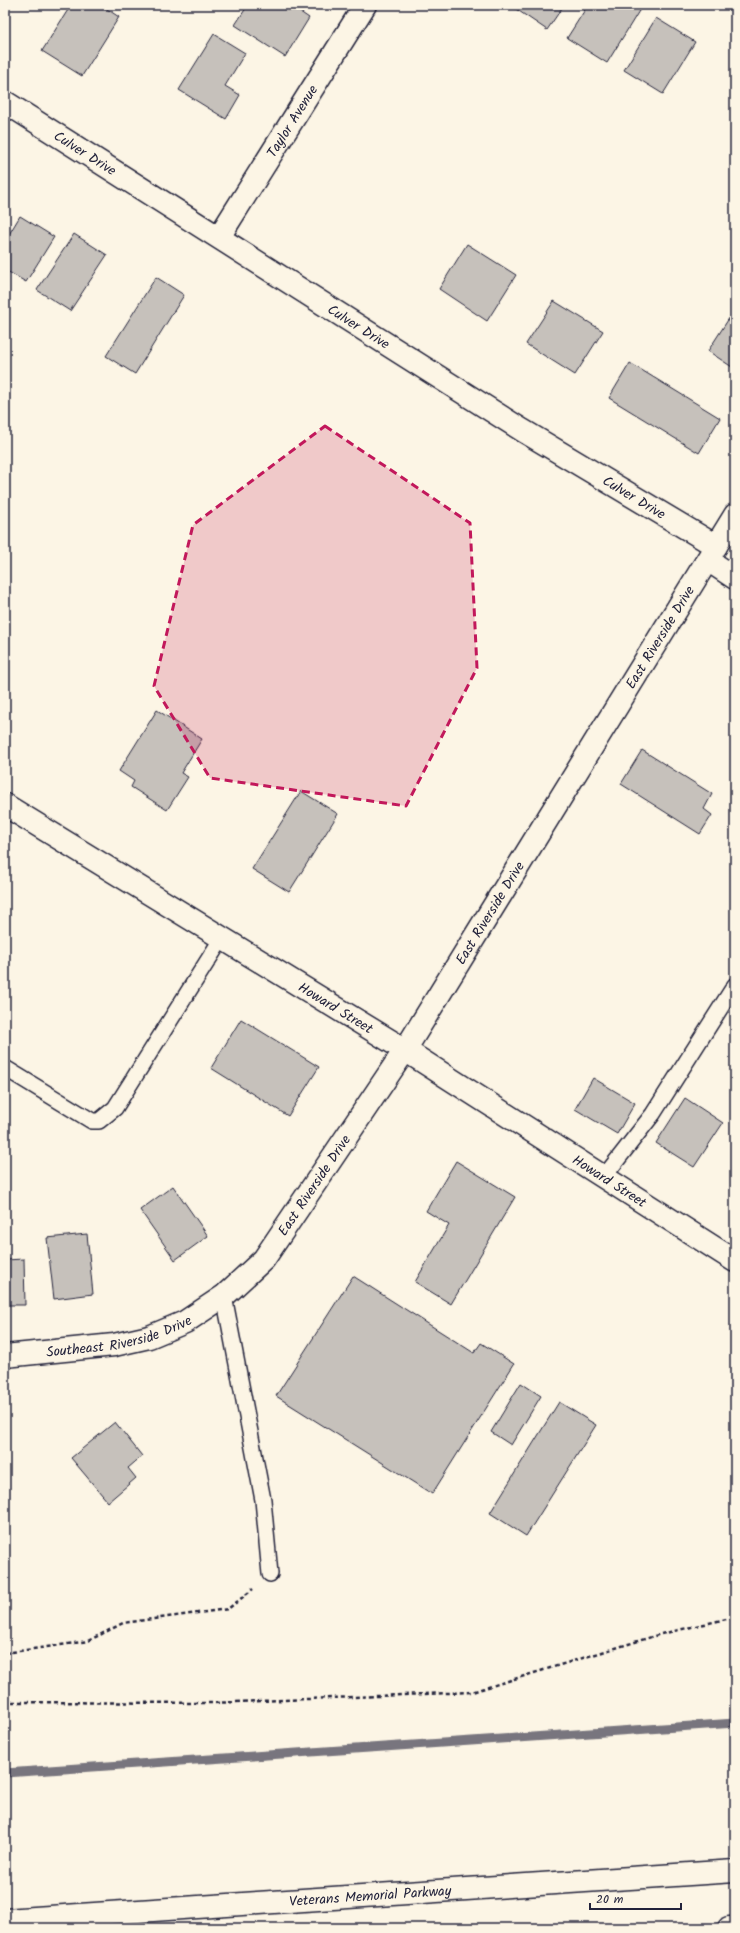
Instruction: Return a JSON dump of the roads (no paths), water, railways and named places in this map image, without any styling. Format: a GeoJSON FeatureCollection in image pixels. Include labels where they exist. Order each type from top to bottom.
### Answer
{"type":"FeatureCollection","features":[{"type":"Feature","properties":{"kind":"main road","name":"Taylor Avenue"},"geometry":{"type":"LineString","coordinates":[[219,238],[365,5]]}},
{"type":"Feature","properties":{"kind":"main road","name":"Culver Drive"},"geometry":{"type":"LineString","coordinates":[[5,102],[522,430],[712,553],[735,578]]}},
{"type":"Feature","properties":{"kind":"main road","name":"East Riverside Drive"},"geometry":{"type":"LineString","coordinates":[[224,1296],[264,1259],[405,1050],[735,515]]}},
{"type":"Feature","properties":{"kind":"main road","name":"Howard Street"},"geometry":{"type":"LineString","coordinates":[[5,805],[405,1050],[662,1216],[735,1261]]}},
{"type":"Feature","properties":{"kind":"main road","name":"Southeast Riverside Drive"},"geometry":{"type":"LineString","coordinates":[[5,1356],[114,1345],[149,1337],[185,1322],[224,1296]]}},
{"type":"Feature","properties":{"kind":"main road","name":"Veterans Memorial Parkway"},"geometry":{"type":"LineString","coordinates":[[5,1920],[735,1871]]}},
{"type":"Feature","properties":{"kind":"main road"},"geometry":{"type":"LineString","coordinates":[[729,1928],[735,1928]]}},
{"type":"Feature","properties":{"kind":"lane"},"geometry":{"type":"LineString","coordinates":[[5,1068],[92,1121],[99,1121],[103,1119],[116,1108],[222,938]]}},
{"type":"Feature","properties":{"kind":"lane"},"geometry":{"type":"LineString","coordinates":[[603,1178],[653,1114],[735,984]]}},
{"type":"Feature","properties":{"kind":"lane"},"geometry":{"type":"LineString","coordinates":[[224,1296],[263,1500],[270,1574]]}},
{"type":"Feature","properties":{"kind":"waterway"},"geometry":{"type":"LineString","coordinates":[[5,1773],[735,1723]]}}]}
